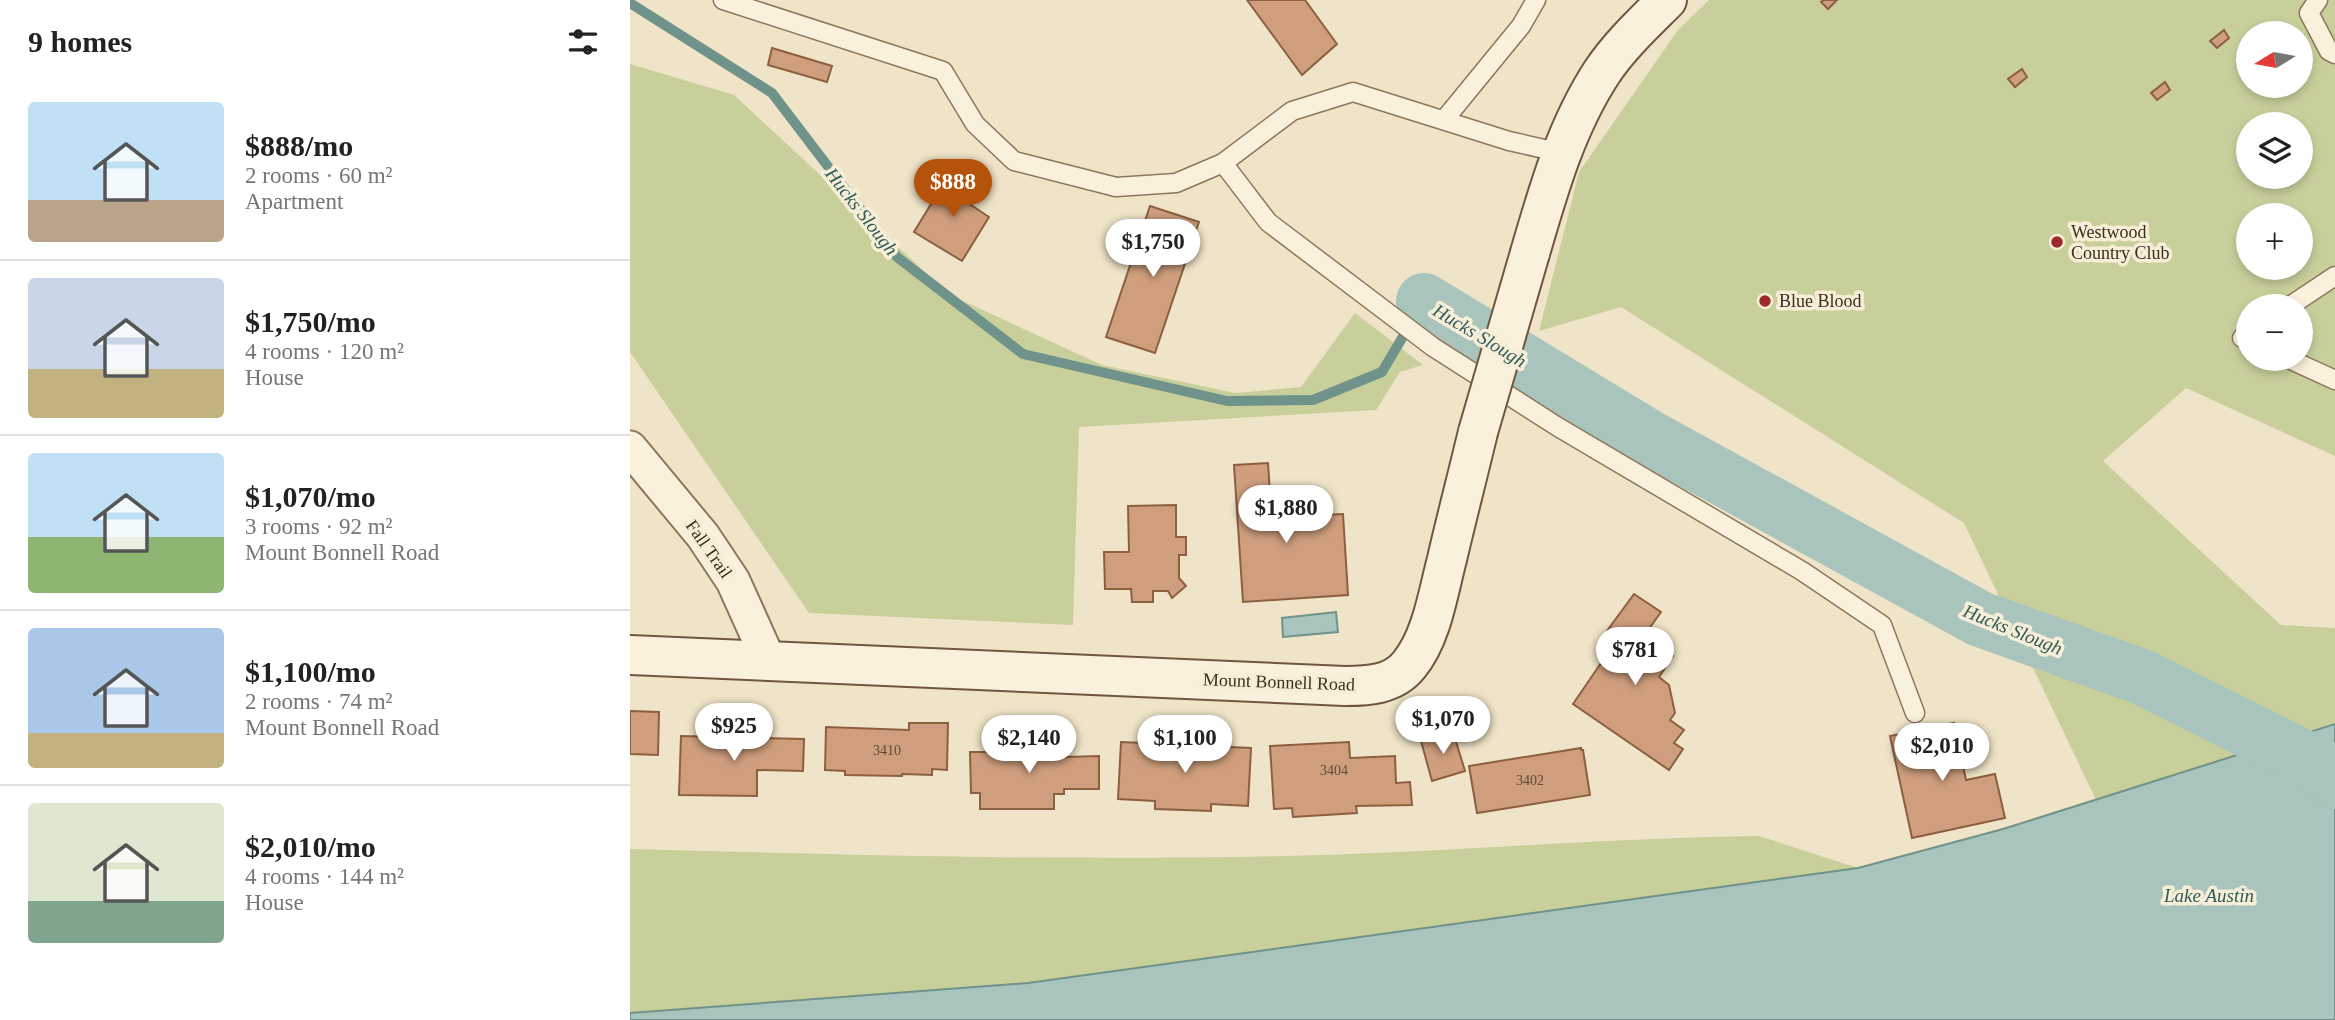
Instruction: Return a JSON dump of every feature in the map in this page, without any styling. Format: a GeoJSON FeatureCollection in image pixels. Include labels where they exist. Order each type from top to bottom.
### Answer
{"type":"FeatureCollection","features":[{"type":"Feature","properties":{"kind":"street","name":"Mount Bonnell Road"},"geometry":{"type":"LineString","coordinates":[[630,655],[1345,686],[1389,681],[1409,667],[1423,642],[1437,598],[1478,432],[1551,178],[1577,119],[1602,72],[1630,37],[1667,0]]}},
{"type":"Feature","properties":{"kind":"street","name":"Fall Trail"},"geometry":{"type":"LineString","coordinates":[[630,448],[703,536],[733,581],[769,661]]}},
{"type":"Feature","properties":{"kind":"lane"},"geometry":{"type":"LineString","coordinates":[[723,0],[943,71],[975,124],[1014,160],[1116,187],[1176,183],[1223,163],[1292,111],[1353,92],[1509,141],[1562,153]]}},
{"type":"Feature","properties":{"kind":"lane"},"geometry":{"type":"LineString","coordinates":[[1444,120],[1521,26],[1536,0]]}},
{"type":"Feature","properties":{"kind":"lane"},"geometry":{"type":"LineString","coordinates":[[2318,0],[2309,13],[2329,51],[2335,54]]}},
{"type":"Feature","properties":{"kind":"lane"},"geometry":{"type":"LineString","coordinates":[[1223,163],[1268,222],[1433,347],[1558,427],[1802,571],[1882,625],[1915,713]]}},
{"type":"Feature","properties":{"kind":"lane"},"geometry":{"type":"LineString","coordinates":[[2308,294],[2335,276]]}},
{"type":"Feature","properties":{"kind":"lane"},"geometry":{"type":"LineString","coordinates":[[2313,370],[2335,380]]}},
{"type":"Feature","properties":{"kind":"green space"},"geometry":{"type":"Polygon","coordinates":[[[1709,0],[2335,0],[2335,456],[2186,388],[2103,461],[2281,625],[2335,628],[2335,724],[2096,800],[1964,523],[1621,307],[1539,331],[1579,172],[1678,30],[1709,0]]]}},
{"type":"Feature","properties":{"kind":"green space"},"geometry":{"type":"Polygon","coordinates":[[[630,64],[734,95],[950,295],[1102,365],[1235,393],[1301,387],[1355,313],[1423,365],[1400,372],[1376,410],[1079,427],[1073,625],[809,613],[630,352],[630,64]]]}},
{"type":"Feature","properties":{"kind":"green space"},"geometry":{"type":"Polygon","coordinates":[[[1759,836],[1858,868],[1028,983],[630,1013],[630,849],[1120,858],[1343,854],[1759,836]]]}},
{"type":"Feature","properties":{"kind":"water"},"geometry":{"type":"Polygon","coordinates":[[[1336,612],[1338,632],[1283,637],[1282,618],[1336,612]]]}},
{"type":"Feature","properties":{"kind":"water","name":"Lake Austin"},"geometry":{"type":"Polygon","coordinates":[[[2335,724],[2335,1020],[630,1020],[630,1013],[1028,983],[1858,868],[2003,829],[2335,724]]]}},
{"type":"Feature","properties":{"kind":"building"},"geometry":{"type":"Polygon","coordinates":[[[1247,0],[1305,0],[1337,44],[1302,75],[1247,0]]]}},
{"type":"Feature","properties":{"kind":"building"},"geometry":{"type":"Polygon","coordinates":[[[1837,0],[1828,9],[1821,2],[1837,0]]]}},
{"type":"Feature","properties":{"kind":"building"},"geometry":{"type":"Polygon","coordinates":[[[2224,30],[2229,38],[2217,48],[2210,41],[2224,30]]]}},
{"type":"Feature","properties":{"kind":"building"},"geometry":{"type":"Polygon","coordinates":[[[772,48],[832,66],[827,82],[768,65],[772,48]]]}},
{"type":"Feature","properties":{"kind":"building"},"geometry":{"type":"Polygon","coordinates":[[[2022,69],[2027,77],[2015,87],[2008,79],[2022,69]]]}},
{"type":"Feature","properties":{"kind":"building"},"geometry":{"type":"Polygon","coordinates":[[[2165,82],[2170,90],[2157,100],[2151,93],[2165,82]]]}},
{"type":"Feature","properties":{"kind":"building"},"geometry":{"type":"Polygon","coordinates":[[[950,173],[976,189],[968,203],[989,217],[962,261],[914,232],[950,173]]]}},
{"type":"Feature","properties":{"kind":"building"},"geometry":{"type":"Polygon","coordinates":[[[1150,206],[1199,222],[1155,353],[1106,337],[1150,206]]]}},
{"type":"Feature","properties":{"kind":"building"},"geometry":{"type":"Polygon","coordinates":[[[1268,463],[1271,508],[1301,506],[1301,516],[1343,514],[1348,595],[1243,602],[1234,465],[1268,463]]]}},
{"type":"Feature","properties":{"kind":"building"},"geometry":{"type":"Polygon","coordinates":[[[1176,505],[1176,537],[1186,537],[1186,555],[1179,555],[1179,578],[1186,586],[1172,598],[1168,591],[1153,591],[1153,602],[1132,602],[1131,589],[1105,589],[1104,552],[1129,552],[1128,506],[1176,505]]]}},
{"type":"Feature","properties":{"kind":"building"},"geometry":{"type":"Polygon","coordinates":[[[1634,594],[1661,612],[1644,636],[1673,656],[1659,677],[1669,685],[1675,713],[1670,720],[1684,730],[1674,743],[1683,749],[1669,770],[1573,704],[1612,647],[1601,639],[1634,594]]]}},
{"type":"Feature","properties":{"kind":"building"},"geometry":{"type":"Polygon","coordinates":[[[630,711],[659,712],[658,755],[630,754],[630,711]]]}},
{"type":"Feature","properties":{"kind":"building"},"geometry":{"type":"Polygon","coordinates":[[[909,723],[948,723],[947,770],[932,769],[932,775],[902,776],[845,775],[845,771],[825,770],[826,727],[909,730],[909,723]]]}},
{"type":"Feature","properties":{"kind":"building"},"geometry":{"type":"Polygon","coordinates":[[[1954,723],[1966,780],[1995,774],[2005,818],[1912,838],[1890,736],[1954,723]]]}},
{"type":"Feature","properties":{"kind":"building"},"geometry":{"type":"Polygon","coordinates":[[[1453,732],[1465,771],[1432,781],[1421,741],[1453,732]]]}},
{"type":"Feature","properties":{"kind":"building"},"geometry":{"type":"Polygon","coordinates":[[[681,736],[804,739],[803,771],[757,770],[757,796],[679,795],[681,736]]]}},
{"type":"Feature","properties":{"kind":"building"},"geometry":{"type":"Polygon","coordinates":[[[1041,740],[1041,744],[1065,743],[1066,757],[1099,756],[1099,789],[1064,789],[1064,794],[1054,794],[1054,809],[980,809],[980,793],[971,793],[970,752],[999,752],[998,741],[1041,740]]]}},
{"type":"Feature","properties":{"kind":"building"},"geometry":{"type":"Polygon","coordinates":[[[1121,742],[1251,748],[1248,806],[1211,804],[1211,811],[1155,809],[1155,801],[1118,799],[1121,742]]]}},
{"type":"Feature","properties":{"kind":"building"},"geometry":{"type":"Polygon","coordinates":[[[1349,742],[1350,758],[1395,756],[1396,783],[1410,782],[1412,805],[1356,806],[1357,813],[1293,817],[1292,808],[1274,809],[1270,746],[1349,742]]]}},
{"type":"Feature","properties":{"kind":"building"},"geometry":{"type":"Polygon","coordinates":[[[1581,748],[1590,795],[1477,813],[1469,766],[1581,748]]]}},
{"type":"Feature","properties":{"kind":"waterway","name":"Hucks Slough"},"geometry":{"type":"LineString","coordinates":[[630,3],[772,93],[897,257],[1023,354],[1227,401],[1313,400],[1382,372],[1424,301]]}},
{"type":"Feature","properties":{"kind":"waterway","name":"Hucks Slough"},"geometry":{"type":"LineString","coordinates":[[1424,301],[1648,437],[1980,619],[2142,677],[2322,767],[2335,781]]}},
{"type":"Feature","properties":{"kind":"place","name":"Westwood Country Club"},"geometry":{"type":"Point","coordinates":[2057,242]}},
{"type":"Feature","properties":{"kind":"place","name":"Blue Blood"},"geometry":{"type":"Point","coordinates":[1765,301]}}]}
